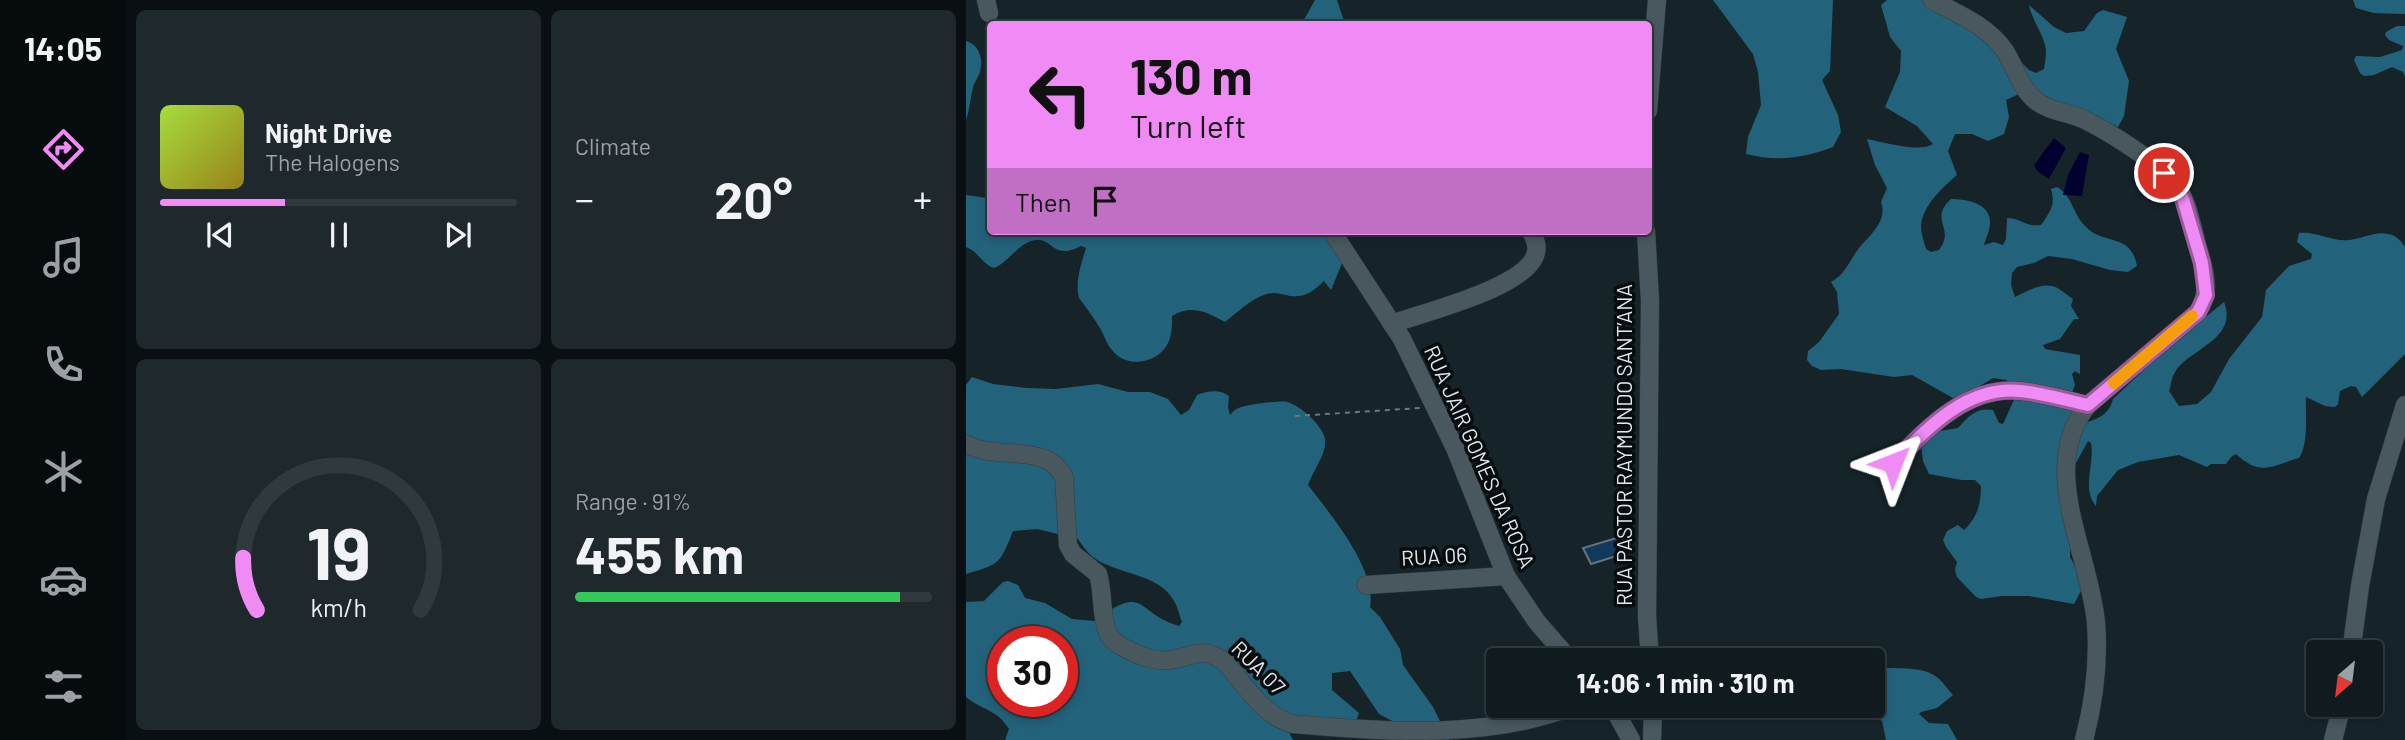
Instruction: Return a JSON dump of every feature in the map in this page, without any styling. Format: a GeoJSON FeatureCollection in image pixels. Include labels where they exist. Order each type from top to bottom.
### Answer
{"type":"FeatureCollection","features":[{"type":"Feature","properties":{"kind":"street"},"geometry":{"type":"LineString","coordinates":[[1652,62],[1657,0]]}},
{"type":"Feature","properties":{"kind":"street"},"geometry":{"type":"LineString","coordinates":[[1932,0],[1981,26],[1995,38],[2005,51],[2027,93],[2036,102],[2084,120],[2144,158],[2177,186],[2202,263],[2206,285],[2203,304],[2198,312],[2088,405],[2077,419],[2067,444],[2065,470],[2068,492],[2095,622],[2096,663],[2092,703],[2084,740]]}},
{"type":"Feature","properties":{"kind":"street","name":"RUA JAIR GOMES DA ROSA"},"geometry":{"type":"LineString","coordinates":[[1335,235],[1392,324],[1435,407],[1455,448],[1506,576],[1560,648]]}},
{"type":"Feature","properties":{"kind":"street"},"geometry":{"type":"LineString","coordinates":[[1392,324],[1502,286],[1532,263],[1537,243],[1533,235]]}},
{"type":"Feature","properties":{"kind":"street","name":"RUA PASTOR RAYMUNDO SANT’ANA"},"geometry":{"type":"LineString","coordinates":[[1646,235],[1650,301],[1647,604],[1649,648]]}},
{"type":"Feature","properties":{"kind":"street"},"geometry":{"type":"LineString","coordinates":[[1893,463],[1945,414],[1964,402],[2003,390],[2021,391],[2088,405]]}},
{"type":"Feature","properties":{"kind":"street"},"geometry":{"type":"LineString","coordinates":[[2353,640],[2376,499],[2405,405]]}},
{"type":"Feature","properties":{"kind":"street","name":"RUA 07"},"geometry":{"type":"LineString","coordinates":[[966,444],[986,451],[1041,457],[1060,467],[1065,477],[1068,545],[1073,554],[1098,574],[1106,629],[1116,643],[1142,656],[1157,660],[1169,660],[1201,652],[1217,656],[1268,712],[1281,721],[1293,724],[1403,734],[1502,726],[1537,718]]}},
{"type":"Feature","properties":{"kind":"street","name":"RUA 06"},"geometry":{"type":"LineString","coordinates":[[1366,585],[1506,576]]}},
{"type":"Feature","properties":{"kind":"street"},"geometry":{"type":"LineString","coordinates":[[1619,718],[1631,740]]}},
{"type":"Feature","properties":{"kind":"street"},"geometry":{"type":"LineString","coordinates":[[1652,740],[1653,718]]}},
{"type":"Feature","properties":{"kind":"street"},"geometry":{"type":"LineString","coordinates":[[2333,740],[2339,718]]}},
{"type":"Feature","properties":{"kind":"path"},"geometry":{"type":"LineString","coordinates":[[1295,416],[1435,407]]}},
{"type":"Feature","properties":{"kind":"shaded area"},"geometry":{"type":"Polygon","coordinates":[[[1315,0],[1337,0],[1344,21],[1302,21],[1315,0]]]}},
{"type":"Feature","properties":{"kind":"shaded area"},"geometry":{"type":"Polygon","coordinates":[[[1713,0],[1833,0],[1830,71],[1822,80],[1838,115],[1841,132],[1833,147],[1790,158],[1746,154],[1748,137],[1761,105],[1758,72],[1753,54],[1713,0]]]}},
{"type":"Feature","properties":{"kind":"shaded area"},"geometry":{"type":"Polygon","coordinates":[[[1887,0],[1929,0],[1938,14],[1971,23],[2007,48],[2029,70],[2036,73],[2044,69],[2046,50],[2029,5],[2054,27],[2066,33],[2084,31],[2097,13],[2103,10],[2127,17],[2116,49],[2129,81],[2124,116],[2118,127],[2023,92],[2006,100],[2009,117],[2004,134],[1988,141],[1972,134],[1955,134],[1948,151],[1957,175],[1929,204],[1921,226],[1926,249],[1931,252],[1939,250],[1945,236],[1942,213],[1945,206],[1951,199],[1970,201],[1982,207],[1989,216],[1990,223],[1984,245],[1994,242],[2003,245],[2007,218],[2030,225],[2041,225],[2052,204],[2051,189],[2057,187],[2067,196],[2087,228],[2129,249],[2137,266],[2128,272],[2048,256],[2017,267],[2012,273],[2011,285],[2015,297],[2037,287],[2048,286],[2059,289],[2073,299],[2071,306],[2079,319],[2074,319],[2060,339],[2043,345],[2045,349],[2080,355],[2080,374],[2075,371],[2072,374],[2075,385],[2072,395],[2084,423],[2106,413],[2113,399],[2164,351],[2224,302],[2227,315],[2224,326],[2209,343],[2180,365],[2173,376],[2169,391],[2179,406],[2197,404],[2211,392],[2229,359],[2262,317],[2266,290],[2289,266],[2311,259],[2312,254],[2297,242],[2299,233],[2343,240],[2383,233],[2396,237],[2405,247],[2405,354],[2362,397],[2356,387],[2351,386],[2340,391],[2335,407],[2325,406],[2306,397],[2305,437],[2299,458],[2266,468],[2252,465],[2236,454],[2226,464],[2211,464],[2207,467],[2179,455],[2138,462],[2118,470],[2097,496],[2096,506],[2089,492],[2092,451],[2088,441],[2070,474],[2070,557],[2079,573],[2082,589],[2074,604],[2029,596],[1976,597],[1957,577],[1957,562],[1943,540],[1947,531],[1958,525],[1964,530],[1972,521],[1979,505],[1981,486],[1975,480],[1929,474],[1923,461],[1920,439],[1928,433],[1958,428],[1969,416],[1982,410],[1993,410],[1999,423],[2003,424],[2018,387],[2006,380],[1993,378],[1962,397],[1953,398],[1912,375],[1894,377],[1841,369],[1821,370],[1807,360],[1808,351],[1819,342],[1839,314],[1837,292],[1831,282],[1844,271],[1877,227],[1882,215],[1881,202],[1887,188],[1875,165],[1867,139],[1910,147],[1933,144],[1917,126],[1885,107],[1900,72],[1901,51],[1890,37],[1881,5],[1887,0]]]}},
{"type":"Feature","properties":{"kind":"shaded area"},"geometry":{"type":"Polygon","coordinates":[[[2353,0],[2405,0],[2405,14],[2374,13],[2356,8],[2353,0]]]}},
{"type":"Feature","properties":{"kind":"shaded area"},"geometry":{"type":"Polygon","coordinates":[[[2397,26],[2405,26],[2405,77],[2403,72],[2392,67],[2374,75],[2364,76],[2354,60],[2356,56],[2380,57],[2402,50],[2403,46],[2389,40],[2385,35],[2397,26]]]}},
{"type":"Feature","properties":{"kind":"shaded area"},"geometry":{"type":"Polygon","coordinates":[[[966,41],[977,49],[981,63],[966,120],[966,41]]]}},
{"type":"Feature","properties":{"kind":"shaded area"},"geometry":{"type":"Polygon","coordinates":[[[2054,138],[2066,148],[2049,179],[2037,171],[2034,165],[2054,138]]]}},
{"type":"Feature","properties":{"kind":"shaded area"},"geometry":{"type":"Polygon","coordinates":[[[2080,152],[2089,155],[2082,196],[2063,195],[2068,175],[2080,152]]]}},
{"type":"Feature","properties":{"kind":"shaded area"},"geometry":{"type":"Polygon","coordinates":[[[966,195],[987,198],[987,235],[1335,235],[1343,261],[1331,290],[1324,281],[1313,291],[1301,296],[1267,294],[1247,304],[1225,322],[1199,311],[1179,312],[1172,316],[1170,337],[1163,350],[1150,359],[1133,362],[1118,356],[1110,348],[1079,298],[1078,279],[1086,248],[1081,246],[1064,251],[1041,240],[1035,240],[994,268],[966,247],[966,195]]]}},
{"type":"Feature","properties":{"kind":"shaded area"},"geometry":{"type":"Polygon","coordinates":[[[972,377],[993,384],[1027,388],[1056,389],[1098,384],[1128,392],[1150,392],[1168,399],[1181,415],[1189,410],[1197,395],[1209,392],[1229,396],[1230,415],[1236,409],[1255,404],[1287,402],[1316,422],[1323,434],[1325,445],[1322,456],[1308,485],[1339,526],[1359,559],[1370,592],[1370,607],[1380,617],[1400,649],[1403,665],[1433,707],[1449,740],[1428,740],[1379,714],[1350,671],[1332,673],[1332,690],[1359,713],[1353,730],[1287,728],[1293,740],[1005,740],[1009,729],[998,717],[1078,717],[1078,626],[987,626],[987,710],[966,697],[966,602],[984,601],[1003,582],[1008,581],[1018,585],[1025,598],[1045,603],[1072,619],[1094,621],[1111,609],[1133,602],[1179,626],[1182,622],[1175,603],[1167,592],[1148,580],[1103,563],[1090,555],[1075,536],[1037,529],[1013,531],[997,561],[986,568],[966,574],[966,385],[972,377]]]}},
{"type":"Feature","properties":{"kind":"shaded area"},"geometry":{"type":"Polygon","coordinates":[[[1885,667],[1931,673],[1953,695],[1937,708],[1919,714],[1929,723],[1948,724],[1957,740],[1886,740],[1882,721],[1877,718],[1885,718],[1885,667]]]}},
{"type":"Feature","properties":{"kind":"building"},"geometry":{"type":"Polygon","coordinates":[[[1623,536],[1626,553],[1591,564],[1583,548],[1623,536]]]}},
{"type":"Feature","properties":{"kind":"slow traffic"},"geometry":{"type":"LineString","coordinates":[[2114,383],[2192,316]]}},
{"type":"Feature","properties":{"kind":"route"},"geometry":{"type":"LineString","coordinates":[[1893,463],[1945,414],[1964,402],[2003,390],[2021,391],[2088,405],[2198,312],[2206,295],[2202,263],[2183,199],[2177,186],[2164,173]]}}]}
